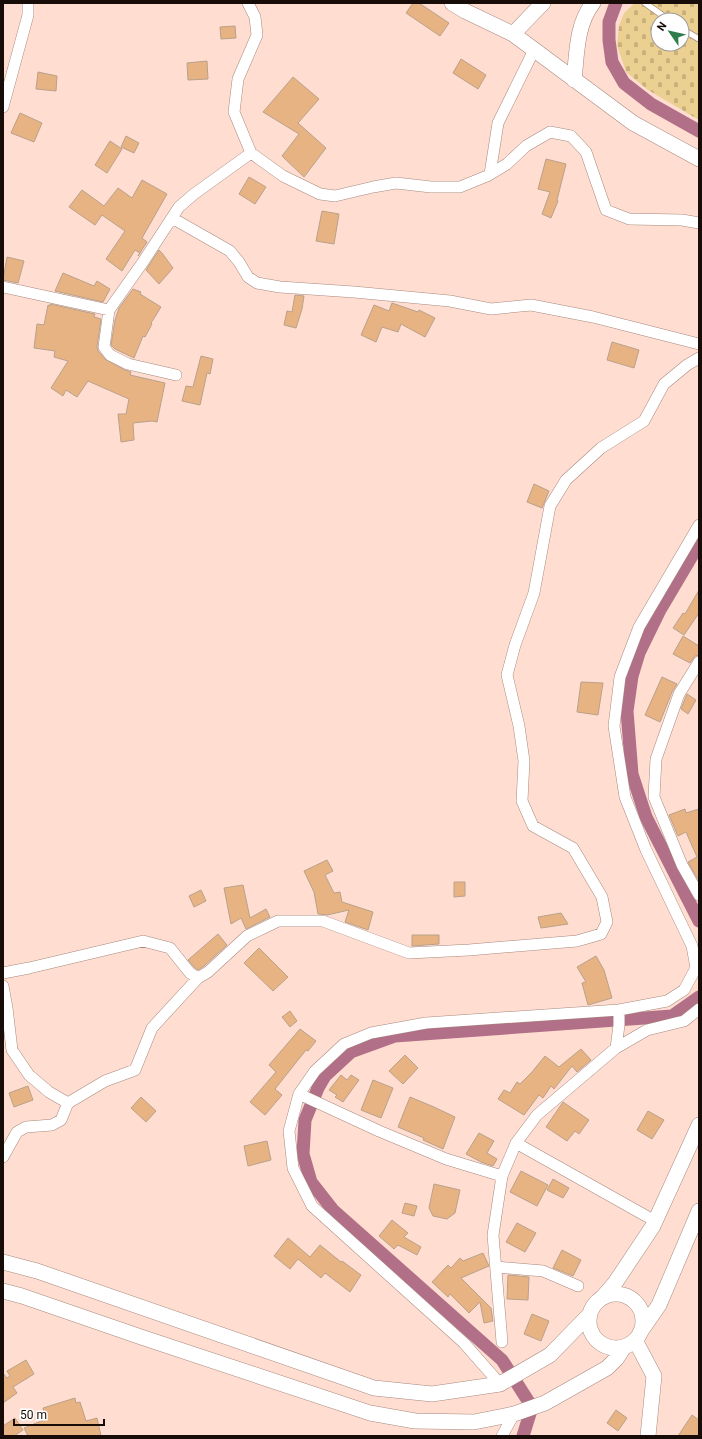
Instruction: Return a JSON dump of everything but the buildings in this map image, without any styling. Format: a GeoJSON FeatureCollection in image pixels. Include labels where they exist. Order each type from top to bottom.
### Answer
{"type":"FeatureCollection","features":[{"type":"Feature","properties":{"kind":"main road"},"geometry":{"type":"LineString","coordinates":[[452,3],[465,11],[513,34],[633,123],[699,160]]}},
{"type":"Feature","properties":{"kind":"main road"},"geometry":{"type":"LineString","coordinates":[[513,34],[543,3]]}},
{"type":"Feature","properties":{"kind":"main road"},"geometry":{"type":"LineString","coordinates":[[574,80],[578,42],[582,22],[593,3]]}},
{"type":"Feature","properties":{"kind":"main road"},"geometry":{"type":"LineString","coordinates":[[602,1298],[615,1283],[655,1221],[699,1126]]}},
{"type":"Feature","properties":{"kind":"main road"},"geometry":{"type":"LineString","coordinates":[[3,1291],[22,1296],[140,1337],[370,1413],[415,1421],[474,1422],[517,1413],[546,1403],[608,1368],[660,1305],[699,1211]]}},
{"type":"Feature","properties":{"kind":"main road"},"geometry":{"type":"LineString","coordinates":[[3,1262],[37,1271],[374,1388],[432,1394],[503,1382],[521,1372],[550,1355],[590,1314],[596,1302],[610,1295],[618,1294],[626,1296],[633,1301],[639,1307],[643,1323],[633,1339],[616,1348],[608,1347],[598,1341],[591,1331],[589,1322],[590,1314]]}},
{"type":"Feature","properties":{"kind":"main road"},"geometry":{"type":"LineString","coordinates":[[633,1339],[654,1376],[648,1436]]}},
{"type":"Feature","properties":{"kind":"street"},"geometry":{"type":"LineString","coordinates":[[3,107],[28,15],[28,3]]}},
{"type":"Feature","properties":{"kind":"street"},"geometry":{"type":"LineString","coordinates":[[248,3],[255,17],[257,35],[238,79],[234,112],[251,153],[283,176],[320,194],[335,196],[396,183],[431,187],[460,187],[490,174],[507,164],[526,146],[550,132],[571,136],[586,152],[606,210],[629,219],[682,220],[699,223]]}},
{"type":"Feature","properties":{"kind":"street"},"geometry":{"type":"LineString","coordinates":[[490,174],[498,124],[534,50]]}},
{"type":"Feature","properties":{"kind":"street"},"geometry":{"type":"LineString","coordinates":[[176,375],[128,364],[110,355],[104,347],[109,310],[178,208],[194,194],[251,153]]}},
{"type":"Feature","properties":{"kind":"street"},"geometry":{"type":"LineString","coordinates":[[172,218],[230,251],[240,262],[248,277],[258,283],[450,301],[491,309],[531,305],[593,317],[699,344]]}},
{"type":"Feature","properties":{"kind":"street"},"geometry":{"type":"LineString","coordinates":[[3,287],[109,310]]}},
{"type":"Feature","properties":{"kind":"street"},"geometry":{"type":"LineString","coordinates":[[3,1157],[17,1132],[26,1127],[52,1125],[60,1120],[68,1103],[105,1081],[135,1070],[152,1028],[198,978],[208,972],[247,936],[278,921],[323,920],[410,953],[469,950],[577,940],[601,934],[608,922],[602,897],[573,848],[533,826],[522,801],[524,761],[519,726],[507,675],[515,645],[534,593],[550,506],[566,480],[601,448],[644,421],[664,384],[687,365],[699,358]]}},
{"type":"Feature","properties":{"kind":"street"},"geometry":{"type":"LineString","coordinates":[[503,1382],[464,1343],[312,1206],[293,1168],[289,1131],[307,1098],[315,1070],[344,1044],[371,1033],[426,1023],[619,1016],[667,1001],[684,990],[696,968],[692,946],[646,850],[625,797],[614,726],[620,677],[639,627],[699,525]]}},
{"type":"Feature","properties":{"kind":"street"},"geometry":{"type":"LineString","coordinates":[[699,662],[678,694],[656,759],[654,797],[682,865],[699,895]]}},
{"type":"Feature","properties":{"kind":"street"},"geometry":{"type":"LineString","coordinates":[[3,973],[143,941],[170,948],[190,973],[198,978]]}},
{"type":"Feature","properties":{"kind":"street"},"geometry":{"type":"LineString","coordinates":[[3,986],[8,1008],[12,1050],[29,1075],[49,1092],[68,1103]]}},
{"type":"Feature","properties":{"kind":"street"},"geometry":{"type":"LineString","coordinates":[[502,1342],[493,1235],[502,1176],[516,1143],[537,1115],[616,1048],[647,1030],[684,1021],[699,1009]]}},
{"type":"Feature","properties":{"kind":"street"},"geometry":{"type":"LineString","coordinates":[[616,1048],[619,1016]]}},
{"type":"Feature","properties":{"kind":"street"},"geometry":{"type":"LineString","coordinates":[[307,1098],[379,1131],[446,1159],[502,1176]]}},
{"type":"Feature","properties":{"kind":"street"},"geometry":{"type":"LineString","coordinates":[[516,1143],[655,1221]]}},
{"type":"Feature","properties":{"kind":"street"},"geometry":{"type":"LineString","coordinates":[[496,1267],[544,1271],[578,1286]]}},
{"type":"Feature","properties":{"kind":"street"},"geometry":{"type":"LineString","coordinates":[[502,1436],[517,1413]]}},
{"type":"Feature","properties":{"kind":"lane"},"geometry":{"type":"LineString","coordinates":[[645,3],[658,12]]}},
{"type":"Feature","properties":{"kind":"lane"},"geometry":{"type":"LineString","coordinates":[[690,34],[699,39]]}},
{"type":"Feature","properties":{"kind":"green space"},"geometry":{"type":"Polygon","coordinates":[[[635,3],[699,3],[699,120],[648,90],[626,72],[617,45],[619,26],[624,13],[635,3]]]}},
{"type":"Feature","properties":{"kind":"waterway"},"geometry":{"type":"LineString","coordinates":[[616,3],[609,22],[609,40],[612,62],[624,83],[651,104],[699,131]]}},
{"type":"Feature","properties":{"kind":"waterway"},"geometry":{"type":"LineString","coordinates":[[699,544],[660,610],[639,653],[632,676],[627,711],[632,774],[646,817],[699,921]]}},
{"type":"Feature","properties":{"kind":"waterway"},"geometry":{"type":"LineString","coordinates":[[523,1436],[532,1407],[502,1360],[333,1210],[311,1182],[303,1154],[305,1120],[318,1088],[325,1076],[351,1052],[395,1036],[672,1016],[699,997]]}}]}
